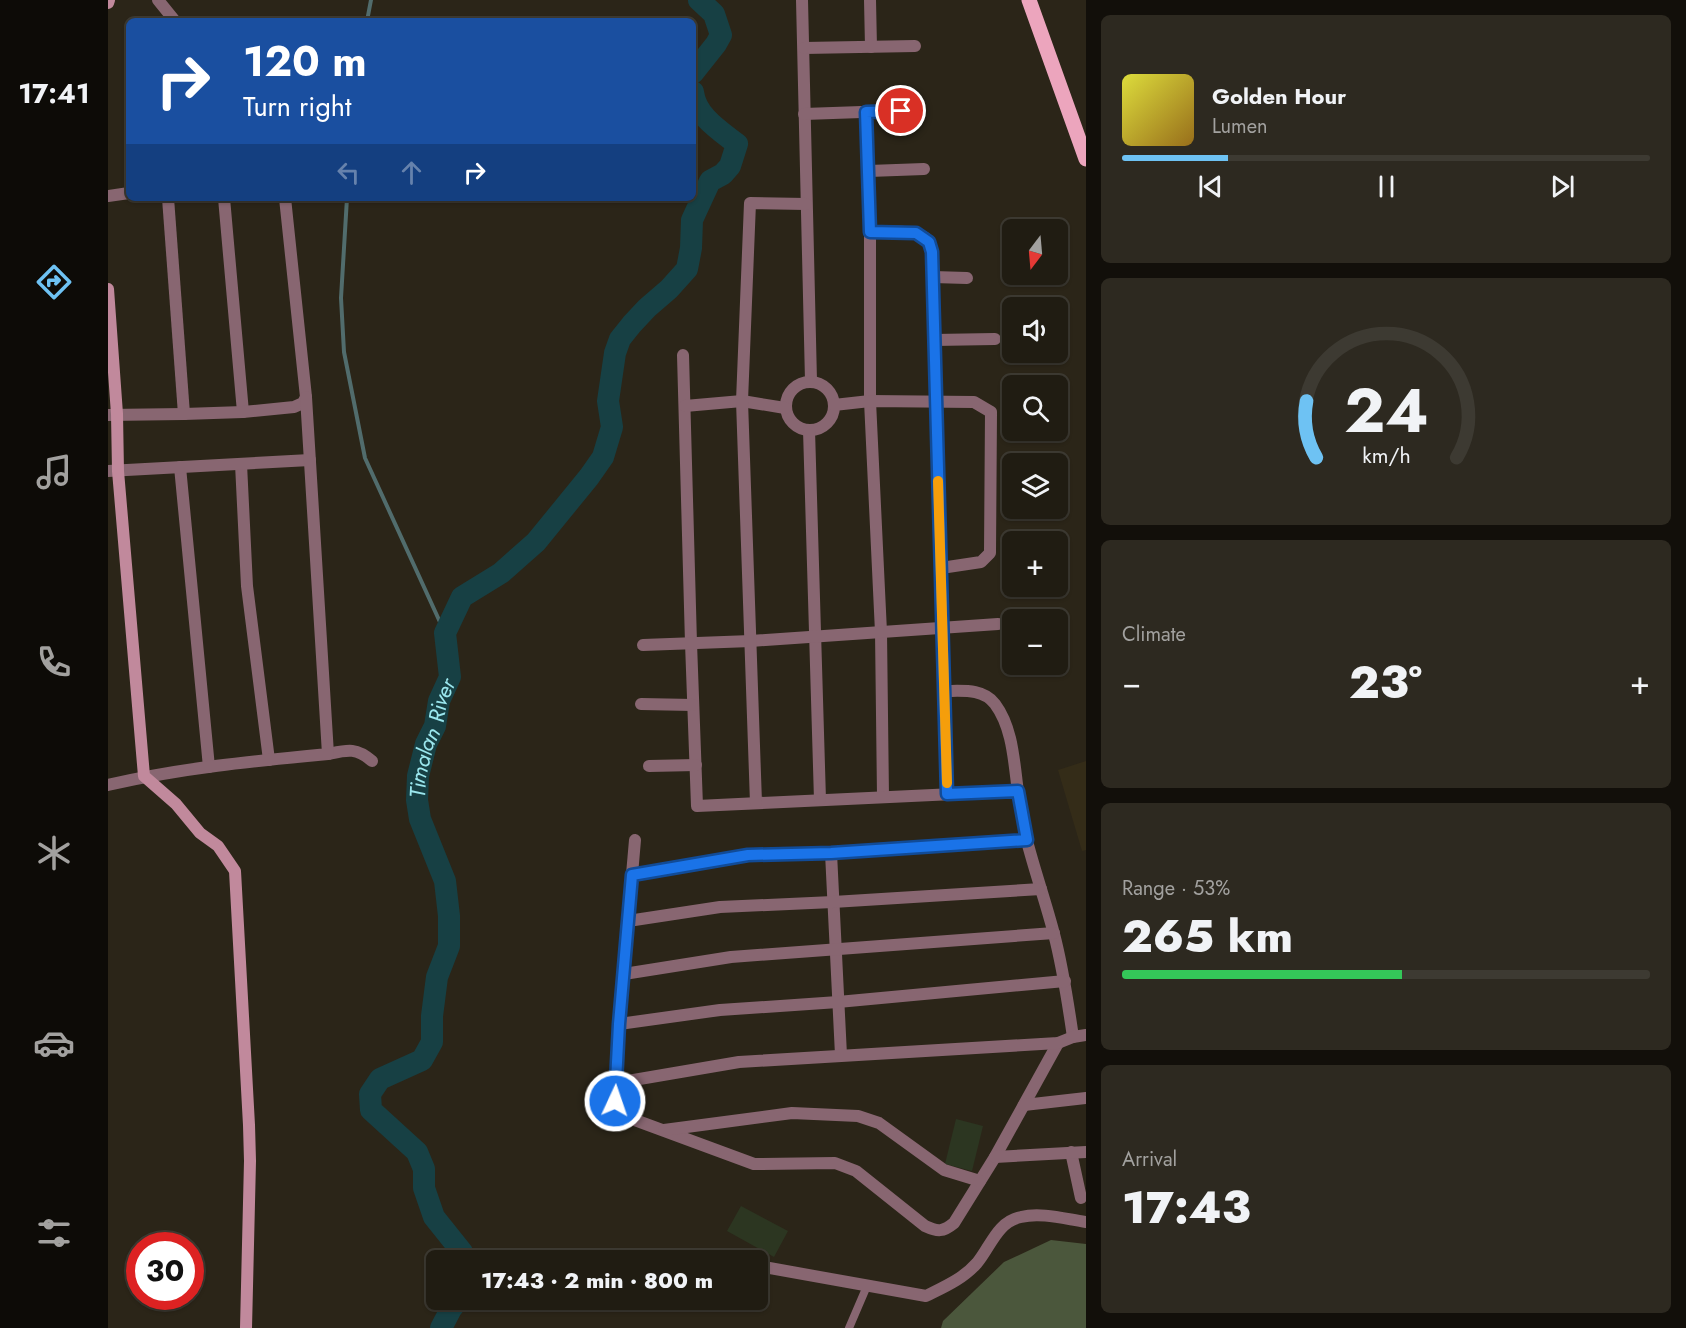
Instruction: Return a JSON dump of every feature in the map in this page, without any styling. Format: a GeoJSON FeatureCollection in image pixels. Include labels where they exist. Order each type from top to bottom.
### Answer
{"type":"FeatureCollection","features":[{"type":"Feature","properties":{"kind":"main road"},"geometry":{"type":"LineString","coordinates":[[1029,0],[1086,159]]}},
{"type":"Feature","properties":{"kind":"street"},"geometry":{"type":"LineString","coordinates":[[158,0],[173,18]]}},
{"type":"Feature","properties":{"kind":"street"},"geometry":{"type":"LineString","coordinates":[[802,0],[811,381]]}},
{"type":"Feature","properties":{"kind":"street"},"geometry":{"type":"LineString","coordinates":[[870,0],[871,46]]}},
{"type":"Feature","properties":{"kind":"street"},"geometry":{"type":"LineString","coordinates":[[804,48],[915,46]]}},
{"type":"Feature","properties":{"kind":"street"},"geometry":{"type":"LineString","coordinates":[[804,114],[919,110]]}},
{"type":"Feature","properties":{"kind":"street"},"geometry":{"type":"LineString","coordinates":[[866,112],[870,232],[870,401],[881,632],[884,797]]}},
{"type":"Feature","properties":{"kind":"street"},"geometry":{"type":"LineString","coordinates":[[869,171],[924,169]]}},
{"type":"Feature","properties":{"kind":"street"},"geometry":{"type":"LineString","coordinates":[[108,196],[126,193]]}},
{"type":"Feature","properties":{"kind":"street"},"geometry":{"type":"LineString","coordinates":[[168,201],[184,414]]}},
{"type":"Feature","properties":{"kind":"street"},"geometry":{"type":"LineString","coordinates":[[224,201],[243,412]]}},
{"type":"Feature","properties":{"kind":"street"},"geometry":{"type":"LineString","coordinates":[[285,201],[306,397],[328,753]]}},
{"type":"Feature","properties":{"kind":"street"},"geometry":{"type":"LineString","coordinates":[[756,803],[742,401],[750,203],[806,204]]}},
{"type":"Feature","properties":{"kind":"street"},"geometry":{"type":"LineString","coordinates":[[870,232],[916,233],[929,242],[932,252],[947,794]]}},
{"type":"Feature","properties":{"kind":"street"},"geometry":{"type":"LineString","coordinates":[[933,277],[968,278]]}},
{"type":"Feature","properties":{"kind":"street"},"geometry":{"type":"LineString","coordinates":[[108,289],[113,471],[144,776],[176,804],[200,833],[218,846],[235,871],[249,1143],[246,1328]]}},
{"type":"Feature","properties":{"kind":"street"},"geometry":{"type":"LineString","coordinates":[[934,340],[995,339]]}},
{"type":"Feature","properties":{"kind":"street"},"geometry":{"type":"LineString","coordinates":[[683,355],[698,806],[1018,791]]}},
{"type":"Feature","properties":{"kind":"street"},"geometry":{"type":"LineString","coordinates":[[811,381],[822,385],[831,394],[834,405],[831,418],[822,427],[809,430],[798,427],[789,419],[785,408],[788,394],[798,384],[811,381]]}},
{"type":"Feature","properties":{"kind":"street"},"geometry":{"type":"LineString","coordinates":[[112,414],[243,412],[294,407],[303,403],[306,397]]}},
{"type":"Feature","properties":{"kind":"street"},"geometry":{"type":"LineString","coordinates":[[685,406],[742,401],[785,408]]}},
{"type":"Feature","properties":{"kind":"street"},"geometry":{"type":"LineString","coordinates":[[834,405],[870,401],[974,402],[991,412],[990,553],[981,562],[941,568]]}},
{"type":"Feature","properties":{"kind":"street"},"geometry":{"type":"LineString","coordinates":[[809,430],[820,800]]}},
{"type":"Feature","properties":{"kind":"street"},"geometry":{"type":"LineString","coordinates":[[113,471],[310,460]]}},
{"type":"Feature","properties":{"kind":"street"},"geometry":{"type":"LineString","coordinates":[[241,464],[247,586],[269,760]]}},
{"type":"Feature","properties":{"kind":"street"},"geometry":{"type":"LineString","coordinates":[[180,467],[209,767]]}},
{"type":"Feature","properties":{"kind":"street"},"geometry":{"type":"LineString","coordinates":[[642,645],[751,641],[998,624]]}},
{"type":"Feature","properties":{"kind":"street"},"geometry":{"type":"LineString","coordinates":[[944,691],[970,691],[986,695],[1005,719],[1027,840],[1054,933],[1065,981],[1073,1037]]}},
{"type":"Feature","properties":{"kind":"street"},"geometry":{"type":"LineString","coordinates":[[641,705],[693,705]]}},
{"type":"Feature","properties":{"kind":"street"},"geometry":{"type":"LineString","coordinates":[[108,785],[144,776],[350,750],[360,752],[372,761]]}},
{"type":"Feature","properties":{"kind":"street"},"geometry":{"type":"LineString","coordinates":[[649,766],[696,765]]}},
{"type":"Feature","properties":{"kind":"street"},"geometry":{"type":"LineString","coordinates":[[635,840],[619,1024],[615,1101],[618,1110],[624,1116],[754,1164],[834,1163],[856,1171],[925,1226],[936,1231],[946,1229],[954,1223],[995,1157],[1058,1043]]}},
{"type":"Feature","properties":{"kind":"street"},"geometry":{"type":"LineString","coordinates":[[632,875],[748,855],[831,853],[1027,840]]}},
{"type":"Feature","properties":{"kind":"street"},"geometry":{"type":"LineString","coordinates":[[831,853],[841,1055]]}},
{"type":"Feature","properties":{"kind":"street"},"geometry":{"type":"LineString","coordinates":[[628,921],[720,907],[1041,889]]}},
{"type":"Feature","properties":{"kind":"street"},"geometry":{"type":"LineString","coordinates":[[624,974],[731,957],[1054,933]]}},
{"type":"Feature","properties":{"kind":"street"},"geometry":{"type":"LineString","coordinates":[[619,1024],[720,1010],[838,1002],[1065,981]]}},
{"type":"Feature","properties":{"kind":"street"},"geometry":{"type":"LineString","coordinates":[[616,1083],[739,1062],[1058,1043],[1086,1035]]}},
{"type":"Feature","properties":{"kind":"street"},"geometry":{"type":"LineString","coordinates":[[1024,1105],[1086,1098]]}},
{"type":"Feature","properties":{"kind":"street"},"geometry":{"type":"LineString","coordinates":[[663,1130],[792,1113],[858,1116],[879,1123],[944,1170],[980,1181]]}},
{"type":"Feature","properties":{"kind":"street"},"geometry":{"type":"LineString","coordinates":[[1071,1152],[1081,1198]]}},
{"type":"Feature","properties":{"kind":"street"},"geometry":{"type":"LineString","coordinates":[[995,1157],[1086,1152]]}},
{"type":"Feature","properties":{"kind":"street"},"geometry":{"type":"LineString","coordinates":[[768,1268],[926,1296],[948,1286],[966,1273],[1007,1222],[1037,1215],[1086,1222]]}},
{"type":"Feature","properties":{"kind":"lane"},"geometry":{"type":"LineString","coordinates":[[849,1328],[867,1286]]}},
{"type":"Feature","properties":{"kind":"shaded area"},"geometry":{"type":"Polygon","coordinates":[[[1086,761],[1086,850],[1082,851],[1058,770],[1086,761]]]}},
{"type":"Feature","properties":{"kind":"green space"},"geometry":{"type":"Polygon","coordinates":[[[956,1119],[983,1126],[972,1171],[945,1164],[956,1119]]]}},
{"type":"Feature","properties":{"kind":"green space"},"geometry":{"type":"Polygon","coordinates":[[[741,1206],[788,1231],[774,1257],[768,1254],[768,1250],[761,1250],[727,1231],[741,1206]]]}},
{"type":"Feature","properties":{"kind":"green space"},"geometry":{"type":"Polygon","coordinates":[[[1051,1240],[1086,1244],[1086,1328],[941,1328],[943,1321],[1004,1262],[1051,1240]]]}},
{"type":"Feature","properties":{"kind":"waterway"},"geometry":{"type":"LineString","coordinates":[[368,18],[371,0]]}},
{"type":"Feature","properties":{"kind":"waterway","name":"Timalan River"},"geometry":{"type":"LineString","coordinates":[[696,69],[721,35],[714,14],[699,0]]}},
{"type":"Feature","properties":{"kind":"waterway","name":"Timalan River"},"geometry":{"type":"LineString","coordinates":[[460,1250],[434,1217],[424,1188],[424,1169],[417,1152],[371,1110],[370,1094],[380,1079],[422,1060],[432,1042],[432,1016],[437,977],[449,946],[449,916],[445,881],[420,819],[417,800],[418,776],[426,744],[435,726],[439,701],[450,677],[445,633],[462,597],[501,573],[536,542],[603,457],[612,427],[608,401],[615,353],[620,339],[647,308],[687,269],[691,248],[692,220],[710,181],[723,174],[730,166],[737,144],[703,115],[696,103]]}},
{"type":"Feature","properties":{"kind":"waterway"},"geometry":{"type":"LineString","coordinates":[[347,201],[341,298],[344,352],[365,458],[445,633]]}},
{"type":"Feature","properties":{"kind":"waterway","name":"Timalan River"},"geometry":{"type":"LineString","coordinates":[[441,1328],[450,1310]]}},
{"type":"Feature","properties":{"kind":"slow traffic"},"geometry":{"type":"LineString","coordinates":[[938,481],[947,783]]}},
{"type":"Feature","properties":{"kind":"route"},"geometry":{"type":"LineString","coordinates":[[615,1101],[632,875],[748,855],[831,853],[1027,840],[1018,791],[947,794],[932,252],[929,242],[916,233],[870,232],[866,112],[901,111]]}}]}
